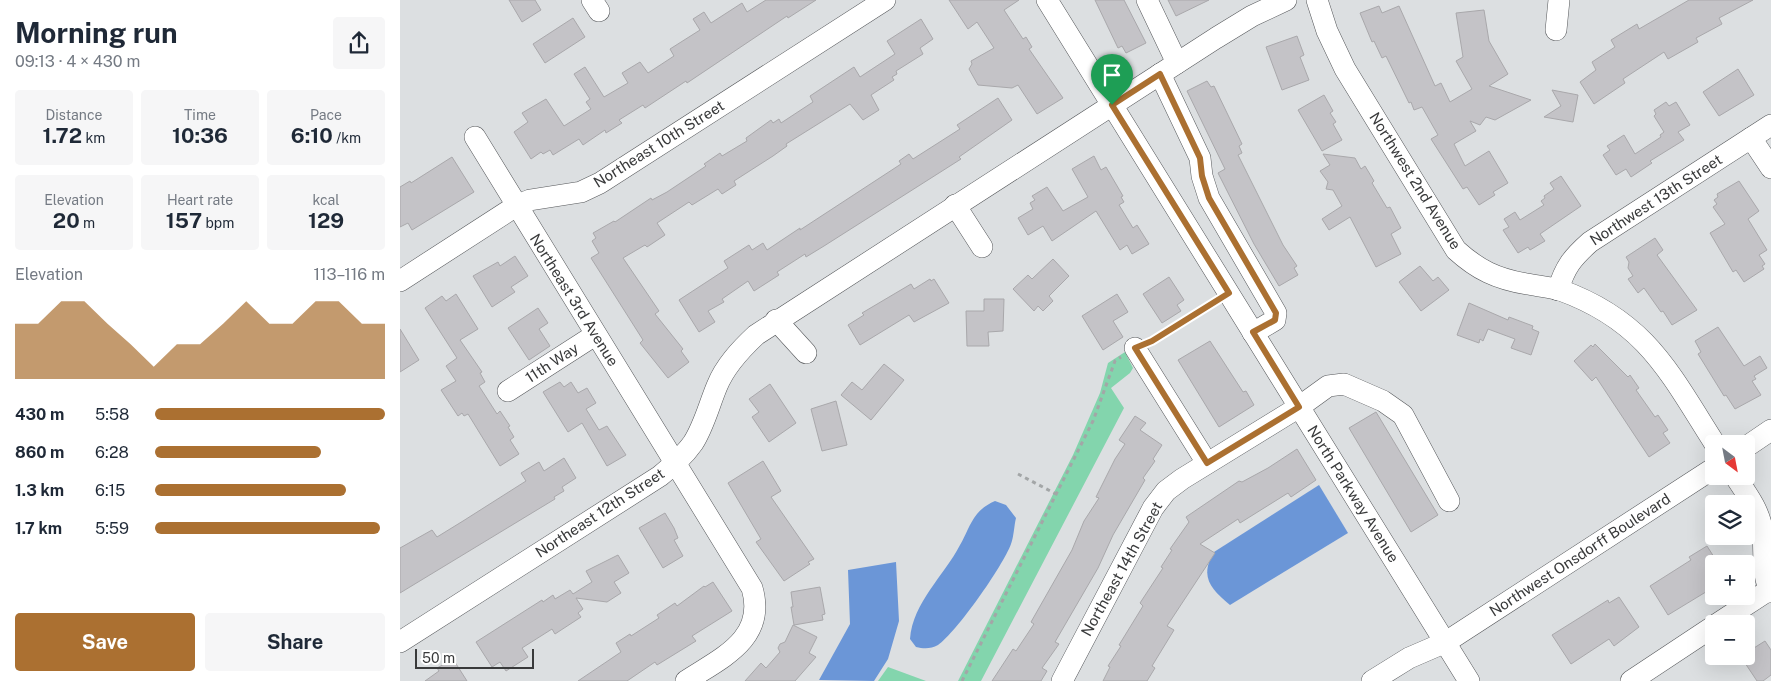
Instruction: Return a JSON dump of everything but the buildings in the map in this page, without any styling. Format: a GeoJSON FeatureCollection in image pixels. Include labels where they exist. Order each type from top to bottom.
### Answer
{"type":"FeatureCollection","features":[{"type":"Feature","properties":{"kind":"street","name":"Northeast 10th Street"},"geometry":{"type":"LineString","coordinates":[[400,281],[516,206],[530,200],[581,192],[600,183],[885,0]]}},
{"type":"Feature","properties":{"kind":"street","name":"North Parkway Avenue"},"geometry":{"type":"LineString","coordinates":[[1048,0],[1469,681]]}},
{"type":"Feature","properties":{"kind":"street"},"geometry":{"type":"LineString","coordinates":[[1147,0],[1200,158],[1202,176],[1209,198],[1276,313],[1275,320],[1253,332]]}},
{"type":"Feature","properties":{"kind":"street","name":"Northeast 12th Street"},"geometry":{"type":"LineString","coordinates":[[400,642],[660,476],[694,442],[717,385],[734,357],[756,335],[776,320],[1169,68],[1252,16],[1286,0]]}},
{"type":"Feature","properties":{"kind":"street","name":"Northwest 2nd Avenue"},"geometry":{"type":"LineString","coordinates":[[1317,0],[1328,32],[1345,69],[1456,250],[1469,262],[1486,273],[1558,290],[1586,301],[1613,315],[1648,346],[1666,368],[1709,435]]}},
{"type":"Feature","properties":{"kind":"street"},"geometry":{"type":"LineString","coordinates":[[1556,30],[1559,0]]}},
{"type":"Feature","properties":{"kind":"street","name":"Northwest 13th Street"},"geometry":{"type":"LineString","coordinates":[[1558,290],[1564,270],[1575,255],[1590,242],[1771,125]]}},
{"type":"Feature","properties":{"kind":"street","name":"Northeast 3rd Avenue"},"geometry":{"type":"LineString","coordinates":[[475,137],[595,335],[748,580],[755,606],[753,624],[744,640],[731,652],[686,681]]}},
{"type":"Feature","properties":{"kind":"street"},"geometry":{"type":"LineString","coordinates":[[1752,138],[1771,168]]}},
{"type":"Feature","properties":{"kind":"street"},"geometry":{"type":"LineString","coordinates":[[955,205],[982,247]]}},
{"type":"Feature","properties":{"kind":"street"},"geometry":{"type":"LineString","coordinates":[[776,320],[806,353]]}},
{"type":"Feature","properties":{"kind":"street","name":"11th Way"},"geometry":{"type":"LineString","coordinates":[[508,391],[595,335]]}},
{"type":"Feature","properties":{"kind":"street"},"geometry":{"type":"LineString","coordinates":[[1135,348],[1207,463]]}},
{"type":"Feature","properties":{"kind":"street","name":"Northeast 14th Street"},"geometry":{"type":"LineString","coordinates":[[1062,681],[1153,508],[1166,490],[1299,407],[1328,386],[1344,384],[1383,401],[1403,415],[1449,501]]}},
{"type":"Feature","properties":{"kind":"street"},"geometry":{"type":"LineString","coordinates":[[1755,440],[1771,430]]}},
{"type":"Feature","properties":{"kind":"street","name":"Northwest Onsdorff Boulevard"},"geometry":{"type":"LineString","coordinates":[[1372,681],[1409,658],[1446,642],[1705,474]]}},
{"type":"Feature","properties":{"kind":"street"},"geometry":{"type":"LineString","coordinates":[[1731,615],[1770,591],[1765,572],[1762,525],[1755,506],[1741,485]]}},
{"type":"Feature","properties":{"kind":"street"},"geometry":{"type":"LineString","coordinates":[[1631,681],[1705,632]]}},
{"type":"Feature","properties":{"kind":"path"},"geometry":{"type":"LineString","coordinates":[[962,681],[1093,421],[1115,361],[1135,348],[1152,341],[1229,293]]}},
{"type":"Feature","properties":{"kind":"path"},"geometry":{"type":"LineString","coordinates":[[1018,474],[1056,494]]}},
{"type":"Feature","properties":{"kind":"green space"},"geometry":{"type":"Polygon","coordinates":[[[1125,352],[1133,368],[1130,373],[1111,388],[1124,408],[981,681],[958,681],[1073,455],[1100,393],[1108,363],[1125,352]]]}},
{"type":"Feature","properties":{"kind":"green space"},"geometry":{"type":"Polygon","coordinates":[[[888,667],[926,681],[878,681],[888,667]]]}},
{"type":"Feature","properties":{"kind":"water"},"geometry":{"type":"Polygon","coordinates":[[[1319,485],[1348,533],[1230,605],[1213,588],[1207,576],[1214,552],[1319,485]]]}},
{"type":"Feature","properties":{"kind":"water"},"geometry":{"type":"Polygon","coordinates":[[[995,501],[1006,505],[1016,518],[1012,541],[999,567],[978,598],[946,638],[933,647],[916,647],[910,639],[912,626],[923,601],[953,556],[974,518],[983,508],[995,501]]]}},
{"type":"Feature","properties":{"kind":"water"},"geometry":{"type":"Polygon","coordinates":[[[896,562],[899,621],[888,659],[874,681],[819,680],[850,624],[848,570],[896,562]]]}},
{"type":"Feature","properties":{"kind":"route"},"geometry":{"type":"LineString","coordinates":[[1160,74],[1200,158],[1202,176],[1209,198],[1276,313],[1275,320],[1253,332],[1299,407],[1207,463],[1135,348],[1152,341],[1229,293],[1112,105],[1160,74]]}}]}
